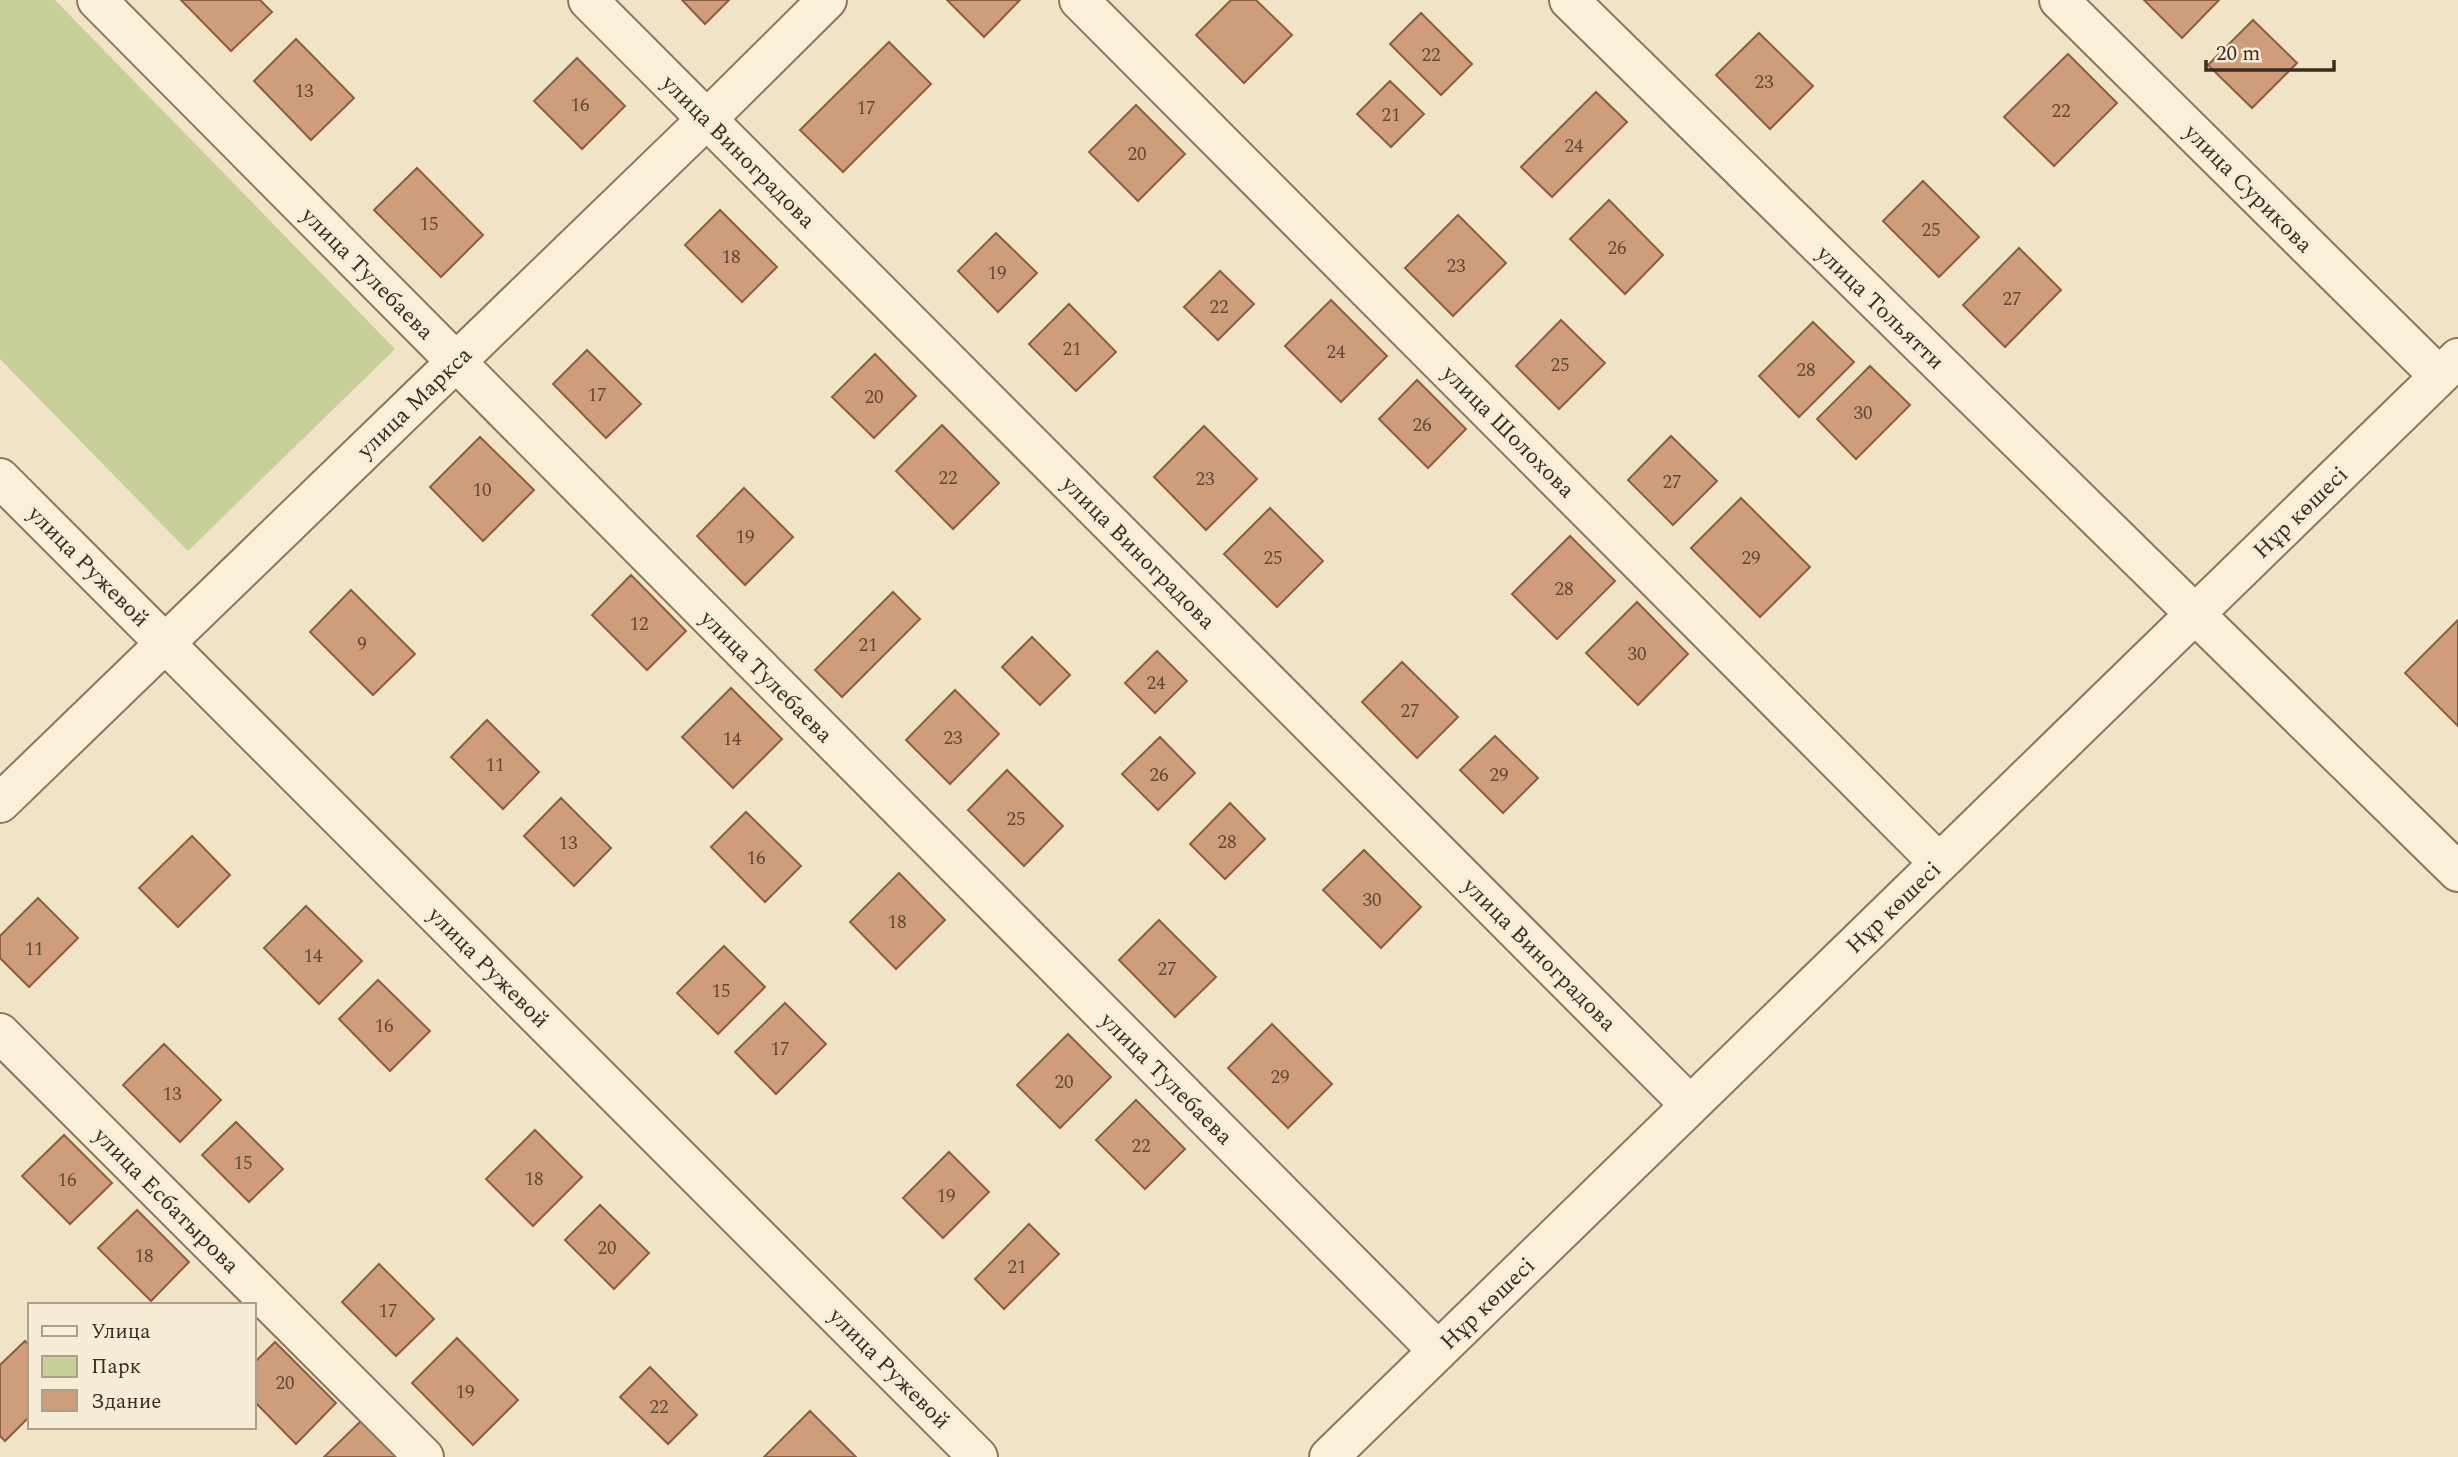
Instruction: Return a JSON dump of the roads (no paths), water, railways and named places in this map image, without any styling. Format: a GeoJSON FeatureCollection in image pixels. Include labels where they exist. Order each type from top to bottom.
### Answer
{"type":"FeatureCollection","features":[{"type":"Feature","properties":{"kind":"street","name":"улица Тулебаева"},"geometry":{"type":"LineString","coordinates":[[97,0],[1438,1351]]}},
{"type":"Feature","properties":{"kind":"street","name":"улица Виноградова"},"geometry":{"type":"LineString","coordinates":[[589,0],[1690,1105]]}},
{"type":"Feature","properties":{"kind":"street","name":"улица Маркса"},"geometry":{"type":"LineString","coordinates":[[0,803],[827,0]]}},
{"type":"Feature","properties":{"kind":"street","name":"улица Шолохова"},"geometry":{"type":"LineString","coordinates":[[1079,0],[1939,863]]}},
{"type":"Feature","properties":{"kind":"street","name":"улица Тольятти"},"geometry":{"type":"LineString","coordinates":[[1569,0],[2458,872]]}},
{"type":"Feature","properties":{"kind":"street","name":"улица Сурикова"},"geometry":{"type":"LineString","coordinates":[[2059,0],[2448,367]]}},
{"type":"Feature","properties":{"kind":"street","name":"Нұр көшесі"},"geometry":{"type":"LineString","coordinates":[[1329,1457],[2448,367]]}},
{"type":"Feature","properties":{"kind":"street","name":"улица Ружевой"},"geometry":{"type":"LineString","coordinates":[[0,478],[978,1457]]}},
{"type":"Feature","properties":{"kind":"street","name":"улица Есбатырова"},"geometry":{"type":"LineString","coordinates":[[0,1033],[424,1457]]}}]}
